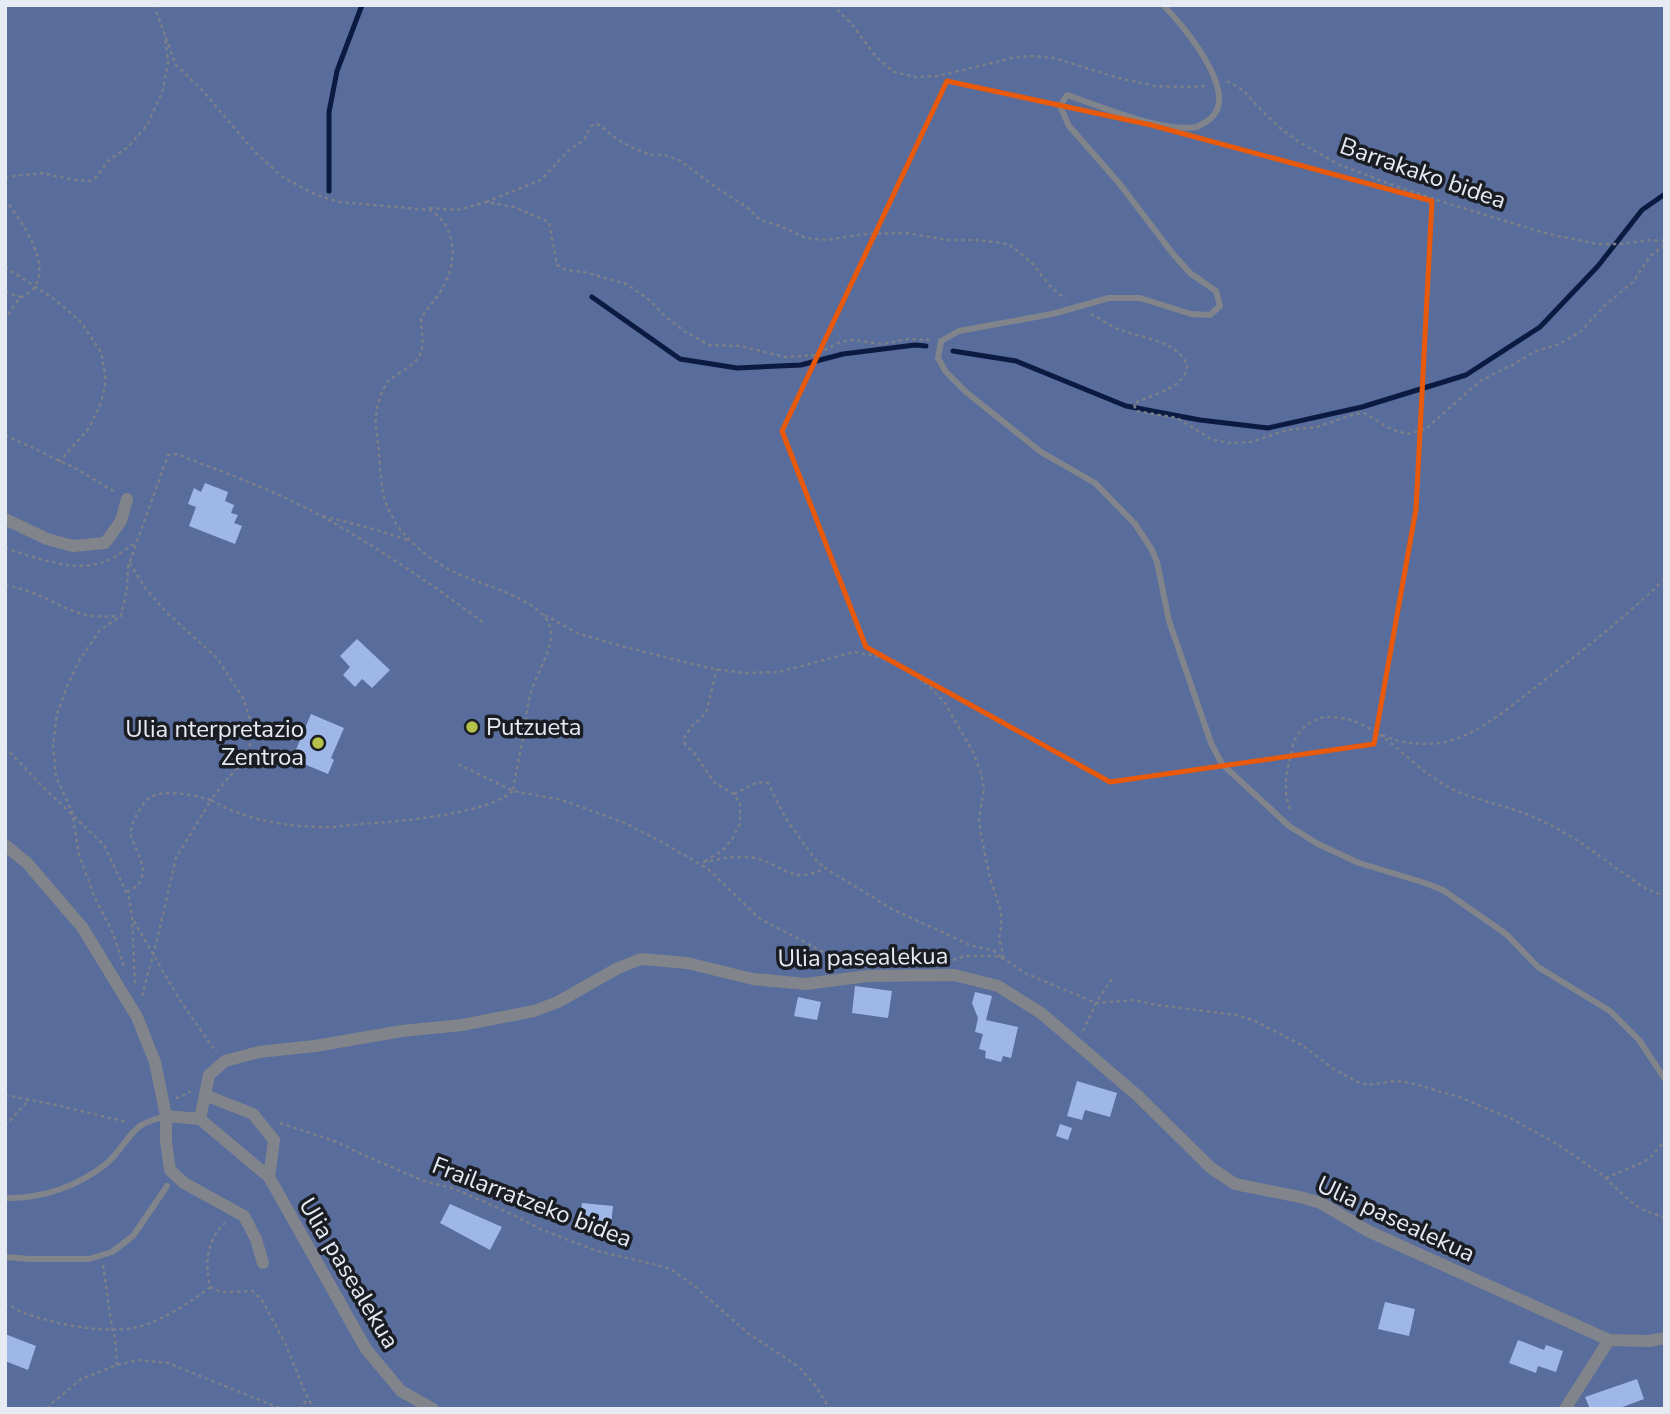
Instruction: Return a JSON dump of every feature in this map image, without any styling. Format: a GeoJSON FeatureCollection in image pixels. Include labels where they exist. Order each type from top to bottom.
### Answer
{"type":"FeatureCollection","features":[{"type":"Feature","properties":{"kind":"street"},"geometry":{"type":"LineString","coordinates":[[5,519],[47,539],[73,547],[105,543],[121,521],[127,499]]}},
{"type":"Feature","properties":{"kind":"street"},"geometry":{"type":"LineString","coordinates":[[5,845],[27,863],[82,927],[137,1017],[155,1062],[166,1116],[170,1170],[184,1182],[244,1216],[256,1239],[263,1263]]}},
{"type":"Feature","properties":{"kind":"street","name":"Ulia pasealekua"},"geometry":{"type":"LineString","coordinates":[[209,1075],[225,1061],[259,1052],[462,1025],[534,1011],[558,1002],[618,968],[641,959],[687,962],[753,979],[806,984],[868,976],[954,975],[998,986],[1041,1013],[1138,1096],[1211,1168],[1236,1184],[1321,1203],[1368,1231],[1609,1340],[1649,1341],[1665,1338]]}},
{"type":"Feature","properties":{"kind":"street"},"geometry":{"type":"LineString","coordinates":[[166,1116],[200,1119],[209,1075]]}},
{"type":"Feature","properties":{"kind":"street"},"geometry":{"type":"LineString","coordinates":[[205,1095],[253,1114],[274,1140],[269,1177]]}},
{"type":"Feature","properties":{"kind":"street","name":"Ulia pasealekua"},"geometry":{"type":"LineString","coordinates":[[200,1119],[269,1177],[366,1349],[401,1391],[433,1409]]}},
{"type":"Feature","properties":{"kind":"street"},"geometry":{"type":"LineString","coordinates":[[1565,1409],[1609,1340]]}},
{"type":"Feature","properties":{"kind":"lane"},"geometry":{"type":"LineString","coordinates":[[1163,5],[1204,57],[1217,83],[1219,104],[1212,118],[1198,127],[1162,127],[1066,95],[1060,106],[1069,126],[1119,183],[1173,254],[1190,273],[1216,291],[1220,306],[1210,315],[1191,314],[1140,298],[1109,298],[1052,313],[959,331],[941,341],[938,358],[946,372],[966,392],[1041,452],[1094,483],[1135,524],[1157,562],[1168,621],[1211,743],[1222,765],[1289,826],[1318,844],[1359,863],[1422,881],[1443,890],[1506,934],[1538,967],[1609,1011],[1639,1040],[1665,1079]]}},
{"type":"Feature","properties":{"kind":"lane"},"geometry":{"type":"LineString","coordinates":[[5,1198],[50,1194],[80,1180],[108,1162],[141,1125],[166,1116]]}},
{"type":"Feature","properties":{"kind":"lane"},"geometry":{"type":"LineString","coordinates":[[5,1257],[89,1259],[112,1252],[133,1236],[167,1186]]}},
{"type":"Feature","properties":{"kind":"path"},"geometry":{"type":"LineString","coordinates":[[154,5],[176,65],[209,97],[254,151],[281,176],[316,195],[341,202],[422,208],[457,210],[486,202],[514,207],[549,222],[557,264],[567,270],[626,284],[647,298],[684,331],[709,345],[741,346],[785,357],[816,355],[840,342],[854,340],[882,344],[908,339],[941,341]]}},
{"type":"Feature","properties":{"kind":"path","name":"Barrakako bidea"},"geometry":{"type":"LineString","coordinates":[[832,5],[851,23],[876,57],[894,72],[916,77],[938,76],[1030,56],[1055,58],[1115,77],[1155,86],[1208,86],[1227,81],[1243,90],[1280,128],[1299,142],[1338,164],[1413,192],[1548,234],[1597,244],[1665,241]]}},
{"type":"Feature","properties":{"kind":"path"},"geometry":{"type":"LineString","coordinates":[[5,177],[42,173],[90,181],[109,160],[128,147],[147,125],[162,93],[168,64],[164,29]]}},
{"type":"Feature","properties":{"kind":"path"},"geometry":{"type":"LineString","coordinates":[[5,199],[17,215],[37,254],[39,269],[35,287],[21,298],[5,320]]}},
{"type":"Feature","properties":{"kind":"path"},"geometry":{"type":"LineString","coordinates":[[422,208],[436,214],[447,229],[454,249],[445,284],[421,318],[422,341],[418,360],[387,383],[380,397],[376,416],[384,497],[399,528],[425,553],[454,572],[509,593],[577,633],[621,646],[743,673],[779,673],[854,652],[876,656],[898,665],[927,684],[945,703],[973,752],[981,773],[984,788],[979,819],[990,878],[1001,912],[999,937],[1004,959]]}},
{"type":"Feature","properties":{"kind":"path"},"geometry":{"type":"LineString","coordinates":[[5,267],[54,299],[80,321],[101,352],[106,381],[101,403],[89,428],[59,462]]}},
{"type":"Feature","properties":{"kind":"path"},"geometry":{"type":"LineString","coordinates":[[5,292],[21,298]]}},
{"type":"Feature","properties":{"kind":"path"},"geometry":{"type":"LineString","coordinates":[[5,435],[77,469],[127,499]]}},
{"type":"Feature","properties":{"kind":"path"},"geometry":{"type":"LineString","coordinates":[[125,972],[112,931],[95,898],[79,855],[73,815],[56,777],[53,745],[57,714],[66,686],[100,630],[121,616],[129,562],[168,455],[176,454],[254,484],[320,515],[405,568],[484,623]]}},
{"type":"Feature","properties":{"kind":"path"},"geometry":{"type":"LineString","coordinates":[[320,515],[411,541]]}},
{"type":"Feature","properties":{"kind":"path"},"geometry":{"type":"LineString","coordinates":[[129,562],[145,588],[167,613],[217,658],[243,698],[251,722],[250,746],[242,764],[211,800],[176,858],[137,1017]]}},
{"type":"Feature","properties":{"kind":"path"},"geometry":{"type":"LineString","coordinates":[[1291,814],[1285,797],[1294,742],[1307,724],[1318,717],[1340,716],[1399,742],[1426,744],[1465,734],[1493,719],[1578,655],[1665,579]]}},
{"type":"Feature","properties":{"kind":"path"},"geometry":{"type":"LineString","coordinates":[[5,586],[35,593],[82,614],[121,616]]}},
{"type":"Feature","properties":{"kind":"path"},"geometry":{"type":"LineString","coordinates":[[127,892],[140,882],[143,876],[131,827],[151,796],[165,793],[202,797],[241,816],[321,827],[444,814],[472,809],[505,798],[513,791],[530,694],[549,647],[551,632],[542,613]]}},
{"type":"Feature","properties":{"kind":"path"},"geometry":{"type":"LineString","coordinates":[[701,863],[727,846],[740,824],[740,803],[734,794],[715,783],[685,744],[684,738],[706,713],[717,669]]}},
{"type":"Feature","properties":{"kind":"path"},"geometry":{"type":"LineString","coordinates":[[1379,733],[1408,758],[1453,790],[1537,818],[1574,838],[1643,887],[1665,895]]}},
{"type":"Feature","properties":{"kind":"path"},"geometry":{"type":"LineString","coordinates":[[5,747],[104,845],[127,892],[132,918],[137,1017]]}},
{"type":"Feature","properties":{"kind":"path"},"geometry":{"type":"LineString","coordinates":[[457,764],[513,791],[562,800],[625,823],[701,863],[759,918],[868,976]]}},
{"type":"Feature","properties":{"kind":"path"},"geometry":{"type":"LineString","coordinates":[[734,794],[758,782],[768,783],[786,820],[825,868],[892,909],[959,941],[994,951],[1027,974],[1096,1003],[1135,1000],[1236,1015],[1253,1020],[1302,1045],[1335,1070],[1358,1083],[1412,1083],[1460,1097],[1512,1119],[1557,1144],[1606,1178],[1631,1202],[1665,1218]]}},
{"type":"Feature","properties":{"kind":"path"},"geometry":{"type":"LineString","coordinates":[[701,863],[747,857],[796,875],[807,876],[825,868]]}},
{"type":"Feature","properties":{"kind":"path"},"geometry":{"type":"LineString","coordinates":[[132,918],[179,999],[216,1053],[217,1058],[209,1075],[184,1096],[173,1096]]}},
{"type":"Feature","properties":{"kind":"path"},"geometry":{"type":"LineString","coordinates":[[952,960],[982,955],[1004,959]]}},
{"type":"Feature","properties":{"kind":"path"},"geometry":{"type":"LineString","coordinates":[[1077,1044],[1096,1003],[1113,977]]}},
{"type":"Feature","properties":{"kind":"path"},"geometry":{"type":"LineString","coordinates":[[5,1095],[141,1125]]}},
{"type":"Feature","properties":{"kind":"path"},"geometry":{"type":"LineString","coordinates":[[5,1126],[29,1100]]}},
{"type":"Feature","properties":{"kind":"path","name":"Frailarratzeko bidea"},"geometry":{"type":"LineString","coordinates":[[274,1140],[281,1122],[337,1142],[424,1181],[455,1189],[545,1231],[597,1251],[672,1270],[748,1333],[799,1367],[831,1409]]}},
{"type":"Feature","properties":{"kind":"path"},"geometry":{"type":"LineString","coordinates":[[1606,1178],[1651,1157],[1665,1140]]}},
{"type":"Feature","properties":{"kind":"path"},"geometry":{"type":"LineString","coordinates":[[210,1287],[207,1258],[211,1240],[225,1223]]}},
{"type":"Feature","properties":{"kind":"path"},"geometry":{"type":"LineString","coordinates":[[102,1255],[117,1365]]}},
{"type":"Feature","properties":{"kind":"path"},"geometry":{"type":"LineString","coordinates":[[5,1303],[27,1315],[84,1328],[133,1328],[160,1318],[197,1298],[210,1287]]}},
{"type":"Feature","properties":{"kind":"path"},"geometry":{"type":"LineString","coordinates":[[210,1287],[222,1292],[253,1291],[261,1300],[285,1343],[314,1409]]}},
{"type":"Feature","properties":{"kind":"path"},"geometry":{"type":"LineString","coordinates":[[48,1409],[81,1379],[139,1360],[167,1363],[282,1409]]}},
{"type":"Feature","properties":{"kind":"path"},"geometry":{"type":"LineString","coordinates":[[299,1409],[308,1399]]}},
{"type":"Feature","properties":{"kind":"highlighted area"},"geometry":{"type":"Polygon","coordinates":[[[947,81],[1151,125],[1432,201],[1416,509],[1374,744],[1110,782],[866,647],[782,431],[947,81]]]}},
{"type":"Feature","properties":{"kind":"shaded area"},"geometry":{"type":"Polygon","coordinates":[[[5,5],[1665,5],[1665,1409],[5,1409],[5,5]]]}},
{"type":"Feature","properties":{"kind":"building"},"geometry":{"type":"Polygon","coordinates":[[[205,483],[228,492],[225,501],[234,505],[231,513],[238,515],[234,523],[242,526],[235,544],[189,526],[196,507],[188,504],[194,488],[201,492],[205,483]]]}},
{"type":"Feature","properties":{"kind":"building"},"geometry":{"type":"Polygon","coordinates":[[[357,639],[390,670],[372,688],[362,679],[355,687],[343,675],[350,667],[340,656],[357,639]]]}},
{"type":"Feature","properties":{"kind":"building","name":"Ulia nterpretazio Zentroa"},"geometry":{"type":"Polygon","coordinates":[[[311,714],[344,728],[331,758],[334,760],[328,774],[292,759],[311,714]]]}},
{"type":"Feature","properties":{"kind":"building"},"geometry":{"type":"Polygon","coordinates":[[[855,986],[892,991],[888,1018],[852,1013],[855,986]]]}},
{"type":"Feature","properties":{"kind":"building"},"geometry":{"type":"Polygon","coordinates":[[[975,992],[992,996],[986,1020],[1018,1027],[1011,1058],[1003,1056],[1001,1062],[985,1058],[986,1051],[979,1049],[983,1034],[975,1032],[978,1018],[972,1003],[975,992]]]}},
{"type":"Feature","properties":{"kind":"building"},"geometry":{"type":"Polygon","coordinates":[[[798,997],[821,1002],[817,1020],[794,1016],[798,997]]]}},
{"type":"Feature","properties":{"kind":"building"},"geometry":{"type":"Polygon","coordinates":[[[1077,1081],[1117,1093],[1110,1117],[1085,1110],[1082,1120],[1067,1116],[1077,1081]]]}},
{"type":"Feature","properties":{"kind":"building"},"geometry":{"type":"Polygon","coordinates":[[[1060,1124],[1072,1128],[1068,1140],[1056,1136],[1060,1124]]]}},
{"type":"Feature","properties":{"kind":"building"},"geometry":{"type":"Polygon","coordinates":[[[582,1203],[613,1206],[610,1235],[579,1232],[582,1203]]]}},
{"type":"Feature","properties":{"kind":"building"},"geometry":{"type":"Polygon","coordinates":[[[450,1204],[502,1227],[490,1250],[440,1223],[450,1204]]]}},
{"type":"Feature","properties":{"kind":"building"},"geometry":{"type":"Polygon","coordinates":[[[1385,1302],[1415,1309],[1409,1336],[1378,1329],[1385,1302]]]}},
{"type":"Feature","properties":{"kind":"building"},"geometry":{"type":"Polygon","coordinates":[[[5,1334],[36,1346],[28,1370],[5,1361],[5,1334]]]}},
{"type":"Feature","properties":{"kind":"building"},"geometry":{"type":"Polygon","coordinates":[[[1518,1340],[1544,1350],[1546,1345],[1563,1351],[1556,1372],[1538,1366],[1536,1373],[1509,1363],[1518,1340]]]}},
{"type":"Feature","properties":{"kind":"building"},"geometry":{"type":"Polygon","coordinates":[[[1637,1379],[1644,1399],[1617,1409],[1590,1409],[1585,1397],[1637,1379]]]}},
{"type":"Feature","properties":{"kind":"waterway"},"geometry":{"type":"LineString","coordinates":[[329,191],[329,112],[337,71],[362,5]]}},
{"type":"Feature","properties":{"kind":"waterway"},"geometry":{"type":"LineString","coordinates":[[953,351],[1016,361],[1126,406],[1200,420],[1268,428],[1362,407],[1466,375],[1540,327],[1598,266],[1642,210],[1665,194]]}},
{"type":"Feature","properties":{"kind":"waterway"},"geometry":{"type":"LineString","coordinates":[[592,297],[680,359],[737,368],[801,365],[843,354],[926,346]]}},
{"type":"Feature","properties":{"kind":"place","name":"Putzueta"},"geometry":{"type":"Point","coordinates":[472,727]}},
{"type":"Feature","properties":{"kind":"place","name":"Ulia nterpretazio Zentroa"},"geometry":{"type":"Point","coordinates":[318,743]}}]}
